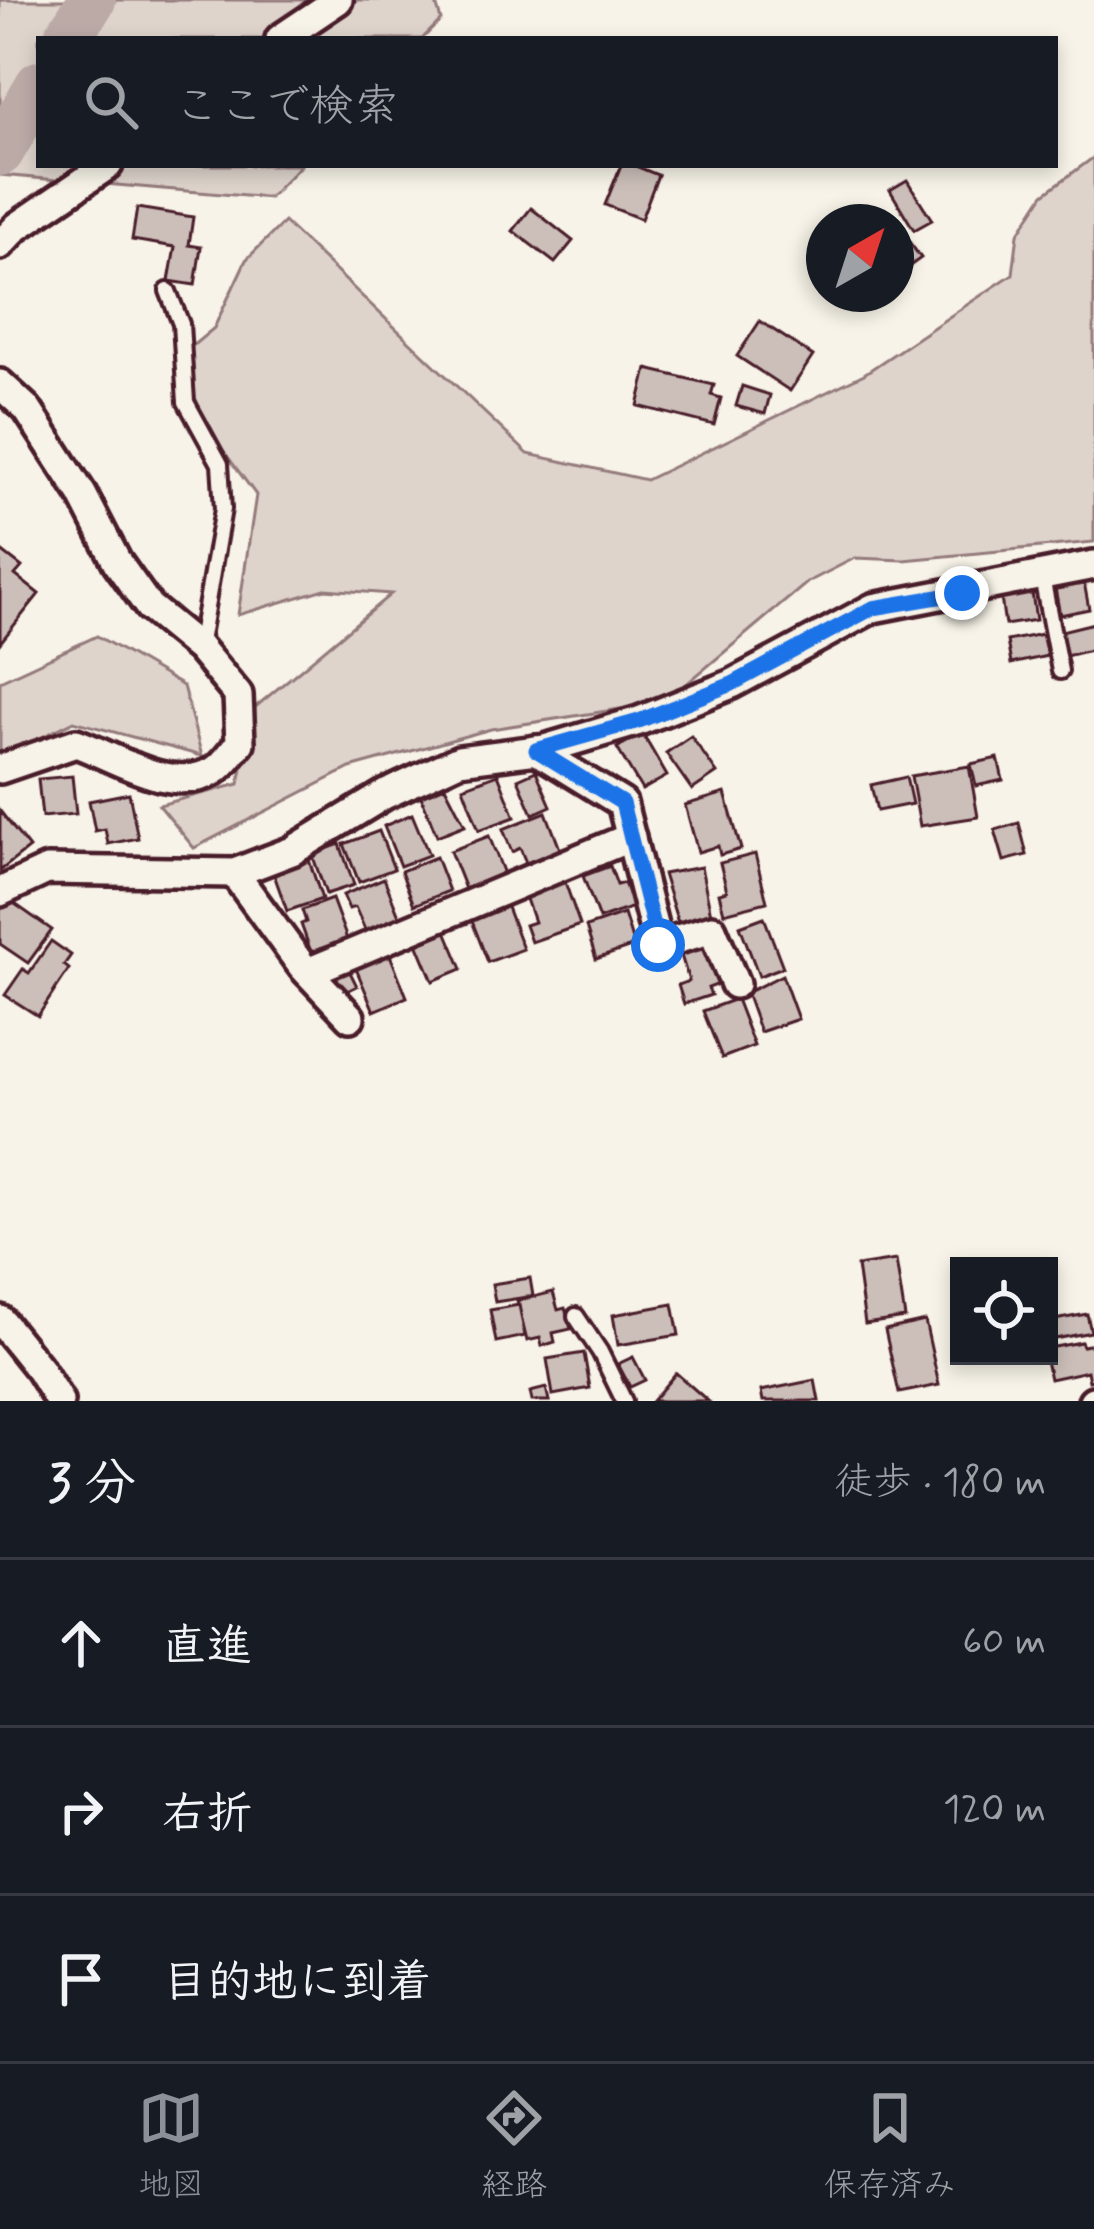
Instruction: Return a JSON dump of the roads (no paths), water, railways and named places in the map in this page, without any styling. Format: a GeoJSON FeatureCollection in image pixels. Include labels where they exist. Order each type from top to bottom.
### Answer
{"type":"FeatureCollection","features":[{"type":"Feature","properties":{"kind":"street"},"geometry":{"type":"LineString","coordinates":[[284,36],[338,0]]}},
{"type":"Feature","properties":{"kind":"street"},"geometry":{"type":"LineString","coordinates":[[0,245],[17,227],[104,168]]}},
{"type":"Feature","properties":{"kind":"street"},"geometry":{"type":"LineString","coordinates":[[0,384],[26,409],[149,607],[199,649],[238,695],[240,742],[217,770],[186,781],[152,774],[76,743],[0,770]]}},
{"type":"Feature","properties":{"kind":"street"},"geometry":{"type":"LineString","coordinates":[[0,892],[47,869],[234,873],[292,851],[384,796],[459,760],[536,750],[639,721],[732,684],[873,608],[1094,566]]}},
{"type":"Feature","properties":{"kind":"street"},"geometry":{"type":"LineString","coordinates":[[536,750],[622,803],[658,945],[712,929],[735,984]]}},
{"type":"Feature","properties":{"kind":"street"},"geometry":{"type":"LineString","coordinates":[[308,972],[631,837]]}},
{"type":"Feature","properties":{"kind":"street"},"geometry":{"type":"LineString","coordinates":[[234,873],[308,972],[350,1017]]}},
{"type":"Feature","properties":{"kind":"street"},"geometry":{"type":"LineString","coordinates":[[0,1320],[58,1401]]}},
{"type":"Feature","properties":{"kind":"lane"},"geometry":{"type":"LineString","coordinates":[[168,291],[181,324],[186,402],[220,464],[223,508],[199,649]]}},
{"type":"Feature","properties":{"kind":"lane"},"geometry":{"type":"LineString","coordinates":[[1042,577],[1060,671]]}},
{"type":"Feature","properties":{"kind":"lane"},"geometry":{"type":"LineString","coordinates":[[576,1316],[624,1401]]}},
{"type":"Feature","properties":{"kind":"waterway"},"geometry":{"type":"LineString","coordinates":[[69,36],[92,0]]}},
{"type":"Feature","properties":{"kind":"waterway"},"geometry":{"type":"LineString","coordinates":[[0,152],[36,90]]}}]}
